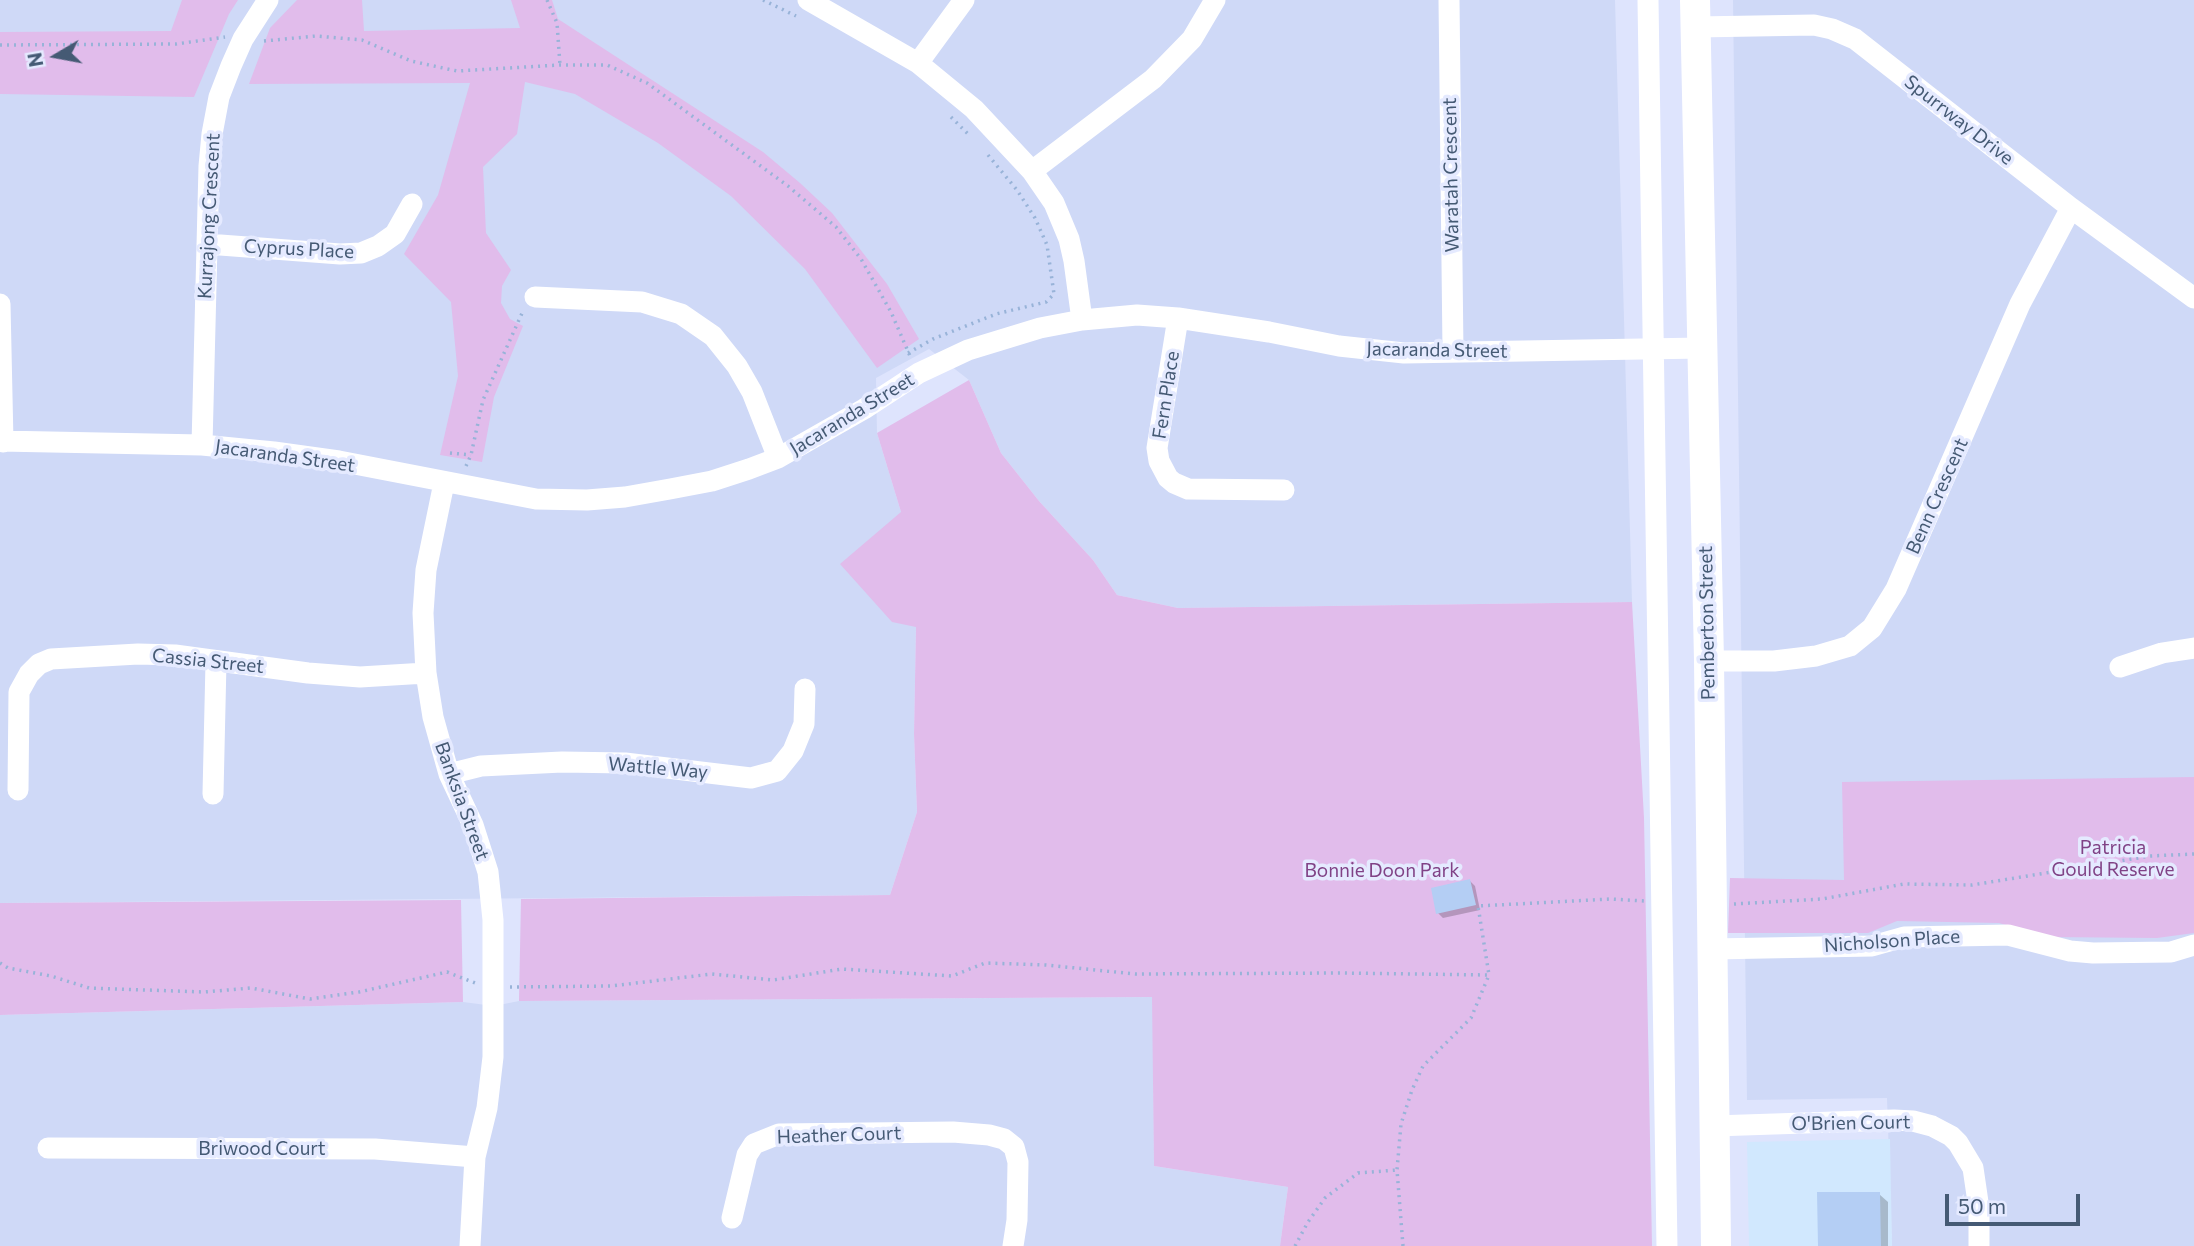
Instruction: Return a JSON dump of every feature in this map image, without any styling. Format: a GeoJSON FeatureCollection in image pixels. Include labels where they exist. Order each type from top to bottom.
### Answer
{"type":"FeatureCollection","features":[{"type":"Feature","properties":{"kind":"main road","name":"Pemberton Street"},"geometry":{"type":"LineString","coordinates":[[1695,13],[1709,661],[1716,1246]]}},
{"type":"Feature","properties":{"kind":"street","name":"Kurrajong Crescent"},"geometry":{"type":"LineString","coordinates":[[202,445],[206,244],[212,134],[219,97],[230,66],[243,39],[268,0]]}},
{"type":"Feature","properties":{"kind":"street"},"geometry":{"type":"LineString","coordinates":[[918,63],[964,0]]}},
{"type":"Feature","properties":{"kind":"street"},"geometry":{"type":"LineString","coordinates":[[1032,171],[1160,72],[1192,39],[1214,0]]}},
{"type":"Feature","properties":{"kind":"street","name":"Waratah Crescent"},"geometry":{"type":"LineString","coordinates":[[1449,0],[1453,351]]}},
{"type":"Feature","properties":{"kind":"street"},"geometry":{"type":"LineString","coordinates":[[1648,0],[1667,1246]]}},
{"type":"Feature","properties":{"kind":"street"},"geometry":{"type":"LineString","coordinates":[[803,9],[918,63],[974,109],[1032,171],[1054,202],[1069,240],[1082,320]]}},
{"type":"Feature","properties":{"kind":"street","name":"Spurrway Drive"},"geometry":{"type":"LineString","coordinates":[[1695,13],[1814,25],[1855,39],[2071,208],[2194,298]]}},
{"type":"Feature","properties":{"kind":"street","name":"Cyprus Place"},"geometry":{"type":"LineString","coordinates":[[206,244],[340,254],[361,253],[395,234],[412,204]]}},
{"type":"Feature","properties":{"kind":"street","name":"Benn Crescent"},"geometry":{"type":"LineString","coordinates":[[1709,661],[1774,661],[1816,656],[1850,646],[1872,628],[1896,589],[2020,304],[2071,208]]}},
{"type":"Feature","properties":{"kind":"street"},"geometry":{"type":"LineString","coordinates":[[535,298],[642,302],[681,314],[713,336],[737,366],[752,392],[778,458]]}},
{"type":"Feature","properties":{"kind":"street"},"geometry":{"type":"LineString","coordinates":[[0,304],[1,441]]}},
{"type":"Feature","properties":{"kind":"street","name":"Jacaranda Street"},"geometry":{"type":"LineString","coordinates":[[1,441],[202,445],[339,461],[536,499],[587,500],[625,497],[712,481],[778,458],[864,409],[919,373],[968,350],[1008,337],[1082,320],[1137,315],[1178,317],[1374,351],[1404,353],[1702,348]]}},
{"type":"Feature","properties":{"kind":"street","name":"Fern Place"},"geometry":{"type":"LineString","coordinates":[[1178,317],[1157,449],[1159,461],[1168,478],[1188,489],[1284,490]]}},
{"type":"Feature","properties":{"kind":"street","name":"Banksia Street"},"geometry":{"type":"LineString","coordinates":[[444,483],[426,570],[423,613],[426,673],[433,717],[449,774],[473,825],[488,872],[493,920],[493,1057],[486,1108],[475,1157],[470,1246]]}},
{"type":"Feature","properties":{"kind":"street"},"geometry":{"type":"LineString","coordinates":[[2120,667],[2162,653],[2194,648]]}},
{"type":"Feature","properties":{"kind":"street","name":"Cassia Street"},"geometry":{"type":"LineString","coordinates":[[18,790],[19,692],[29,674],[39,664],[51,659],[138,654],[175,655],[216,662],[360,677],[426,673]]}},
{"type":"Feature","properties":{"kind":"street"},"geometry":{"type":"LineString","coordinates":[[213,794],[216,662]]}},
{"type":"Feature","properties":{"kind":"street","name":"Wattle Way"},"geometry":{"type":"LineString","coordinates":[[449,774],[481,766],[562,762],[625,763],[751,778],[777,771],[793,751],[804,724],[805,690]]}},
{"type":"Feature","properties":{"kind":"street","name":"Nicholson Place"},"geometry":{"type":"LineString","coordinates":[[1712,949],[1872,946],[1904,937],[2008,935],[2070,951],[2093,953],[2171,952],[2194,945]]}},
{"type":"Feature","properties":{"kind":"street","name":"O'Brien Court"},"geometry":{"type":"LineString","coordinates":[[1714,1126],[1894,1120],[1932,1126],[1958,1143],[1973,1168],[1979,1209],[1979,1246]]}},
{"type":"Feature","properties":{"kind":"street","name":"Heather Court"},"geometry":{"type":"LineString","coordinates":[[732,1218],[747,1155],[754,1144],[779,1134],[953,1132],[989,1135],[1004,1139],[1014,1147],[1018,1162],[1017,1220],[1013,1246]]}},
{"type":"Feature","properties":{"kind":"street","name":"Briwood Court"},"geometry":{"type":"LineString","coordinates":[[48,1148],[376,1149],[475,1157]]}},
{"type":"Feature","properties":{"kind":"path"},"geometry":{"type":"LineString","coordinates":[[547,0],[557,23],[560,65]]}},
{"type":"Feature","properties":{"kind":"path"},"geometry":{"type":"LineString","coordinates":[[763,0],[803,9]]}},
{"type":"Feature","properties":{"kind":"path"},"geometry":{"type":"LineString","coordinates":[[0,46],[176,44],[220,36],[264,41],[316,36],[362,40],[411,61],[457,71],[607,65],[647,83],[788,187],[836,228],[861,259],[891,312],[919,373]]}},
{"type":"Feature","properties":{"kind":"path"},"geometry":{"type":"LineString","coordinates":[[944,110],[968,134]]}},
{"type":"Feature","properties":{"kind":"path"},"geometry":{"type":"LineString","coordinates":[[908,353],[933,339],[996,314],[1046,302],[1054,294],[1047,245],[1035,218],[1017,190],[986,152]]}},
{"type":"Feature","properties":{"kind":"path"},"geometry":{"type":"LineString","coordinates":[[466,466],[483,400],[520,315],[535,298]]}},
{"type":"Feature","properties":{"kind":"path"},"geometry":{"type":"LineString","coordinates":[[450,453],[471,455]]}},
{"type":"Feature","properties":{"kind":"path"},"geometry":{"type":"LineString","coordinates":[[1724,904],[1822,899],[1904,884],[1972,885],[2150,856],[2194,854]]}},
{"type":"Feature","properties":{"kind":"path"},"geometry":{"type":"LineString","coordinates":[[1404,1246],[1396,1170],[1401,1124],[1423,1066],[1471,1018],[1489,975],[1478,906],[1611,899],[1663,903]]}},
{"type":"Feature","properties":{"kind":"path"},"geometry":{"type":"LineString","coordinates":[[0,963],[8,968],[51,976],[89,988],[204,992],[251,988],[310,999],[359,992],[447,972],[475,983],[493,986],[611,986],[712,974],[773,980],[842,969],[951,976],[985,963],[1046,965],[1135,974],[1489,975]]}},
{"type":"Feature","properties":{"kind":"path"},"geometry":{"type":"LineString","coordinates":[[1295,1246],[1325,1198],[1358,1173],[1396,1170]]}},
{"type":"Feature","properties":{"kind":"shaded area"},"geometry":{"type":"Polygon","coordinates":[[[0,0],[1615,0],[1632,602],[1178,608],[1117,595],[1093,560],[1039,501],[1001,453],[969,380],[929,349],[876,378],[877,433],[901,512],[916,627],[914,734],[917,812],[890,895],[0,903],[0,0]]]}},
{"type":"Feature","properties":{"kind":"shaded area"},"geometry":{"type":"Polygon","coordinates":[[[1733,0],[2194,0],[2194,1246],[1892,1246],[1887,1098],[1747,1100],[1733,0]]]}},
{"type":"Feature","properties":{"kind":"shaded area"},"geometry":{"type":"Polygon","coordinates":[[[1153,997],[1154,1166],[1288,1187],[1280,1246],[0,1246],[0,1015],[463,1002],[494,1006],[519,1001],[1153,997]]]}},
{"type":"Feature","properties":{"kind":"shaded area"},"geometry":{"type":"Polygon","coordinates":[[[1890,1139],[1892,1246],[1749,1246],[1747,1142],[1890,1139]]]}},
{"type":"Feature","properties":{"kind":"green space"},"geometry":{"type":"Polygon","coordinates":[[[182,0],[238,0],[229,14],[194,97],[0,94],[0,32],[171,31],[182,0]]]}},
{"type":"Feature","properties":{"kind":"green space"},"geometry":{"type":"Polygon","coordinates":[[[297,0],[362,0],[364,31],[520,28],[511,0],[552,0],[558,19],[763,152],[800,183],[832,213],[887,284],[919,339],[877,368],[805,269],[731,196],[658,143],[575,94],[525,82],[517,134],[483,167],[486,233],[511,270],[502,286],[501,303],[510,319],[523,326],[494,397],[482,462],[440,455],[458,376],[451,302],[404,254],[438,195],[470,83],[249,84],[270,28],[297,0]]]}},
{"type":"Feature","properties":{"kind":"green space","name":"Bonnie Doon Park"},"geometry":{"type":"Polygon","coordinates":[[[969,380],[1001,453],[1039,501],[1093,560],[1117,595],[1178,608],[1632,602],[1644,818],[1652,1246],[1280,1246],[1288,1187],[1154,1166],[1152,997],[519,1001],[521,899],[890,895],[917,812],[914,734],[916,627],[892,622],[840,564],[901,512],[877,433],[969,380]]]}},
{"type":"Feature","properties":{"kind":"green space","name":"Patricia Gould Reserve"},"geometry":{"type":"Polygon","coordinates":[[[2194,777],[2194,933],[2157,938],[2048,937],[1999,923],[1897,921],[1868,933],[1728,933],[1730,878],[1844,880],[1842,782],[2194,777]]]}},
{"type":"Feature","properties":{"kind":"green space"},"geometry":{"type":"Polygon","coordinates":[[[461,900],[463,1002],[0,1015],[0,903],[461,900]]]}},
{"type":"Feature","properties":{"kind":"building"},"geometry":{"type":"Polygon","coordinates":[[[1470,879],[1476,905],[1436,914],[1431,888],[1470,879]]]}},
{"type":"Feature","properties":{"kind":"building"},"geometry":{"type":"Polygon","coordinates":[[[1817,1192],[1880,1192],[1881,1246],[1818,1246],[1817,1192]]]}}]}
